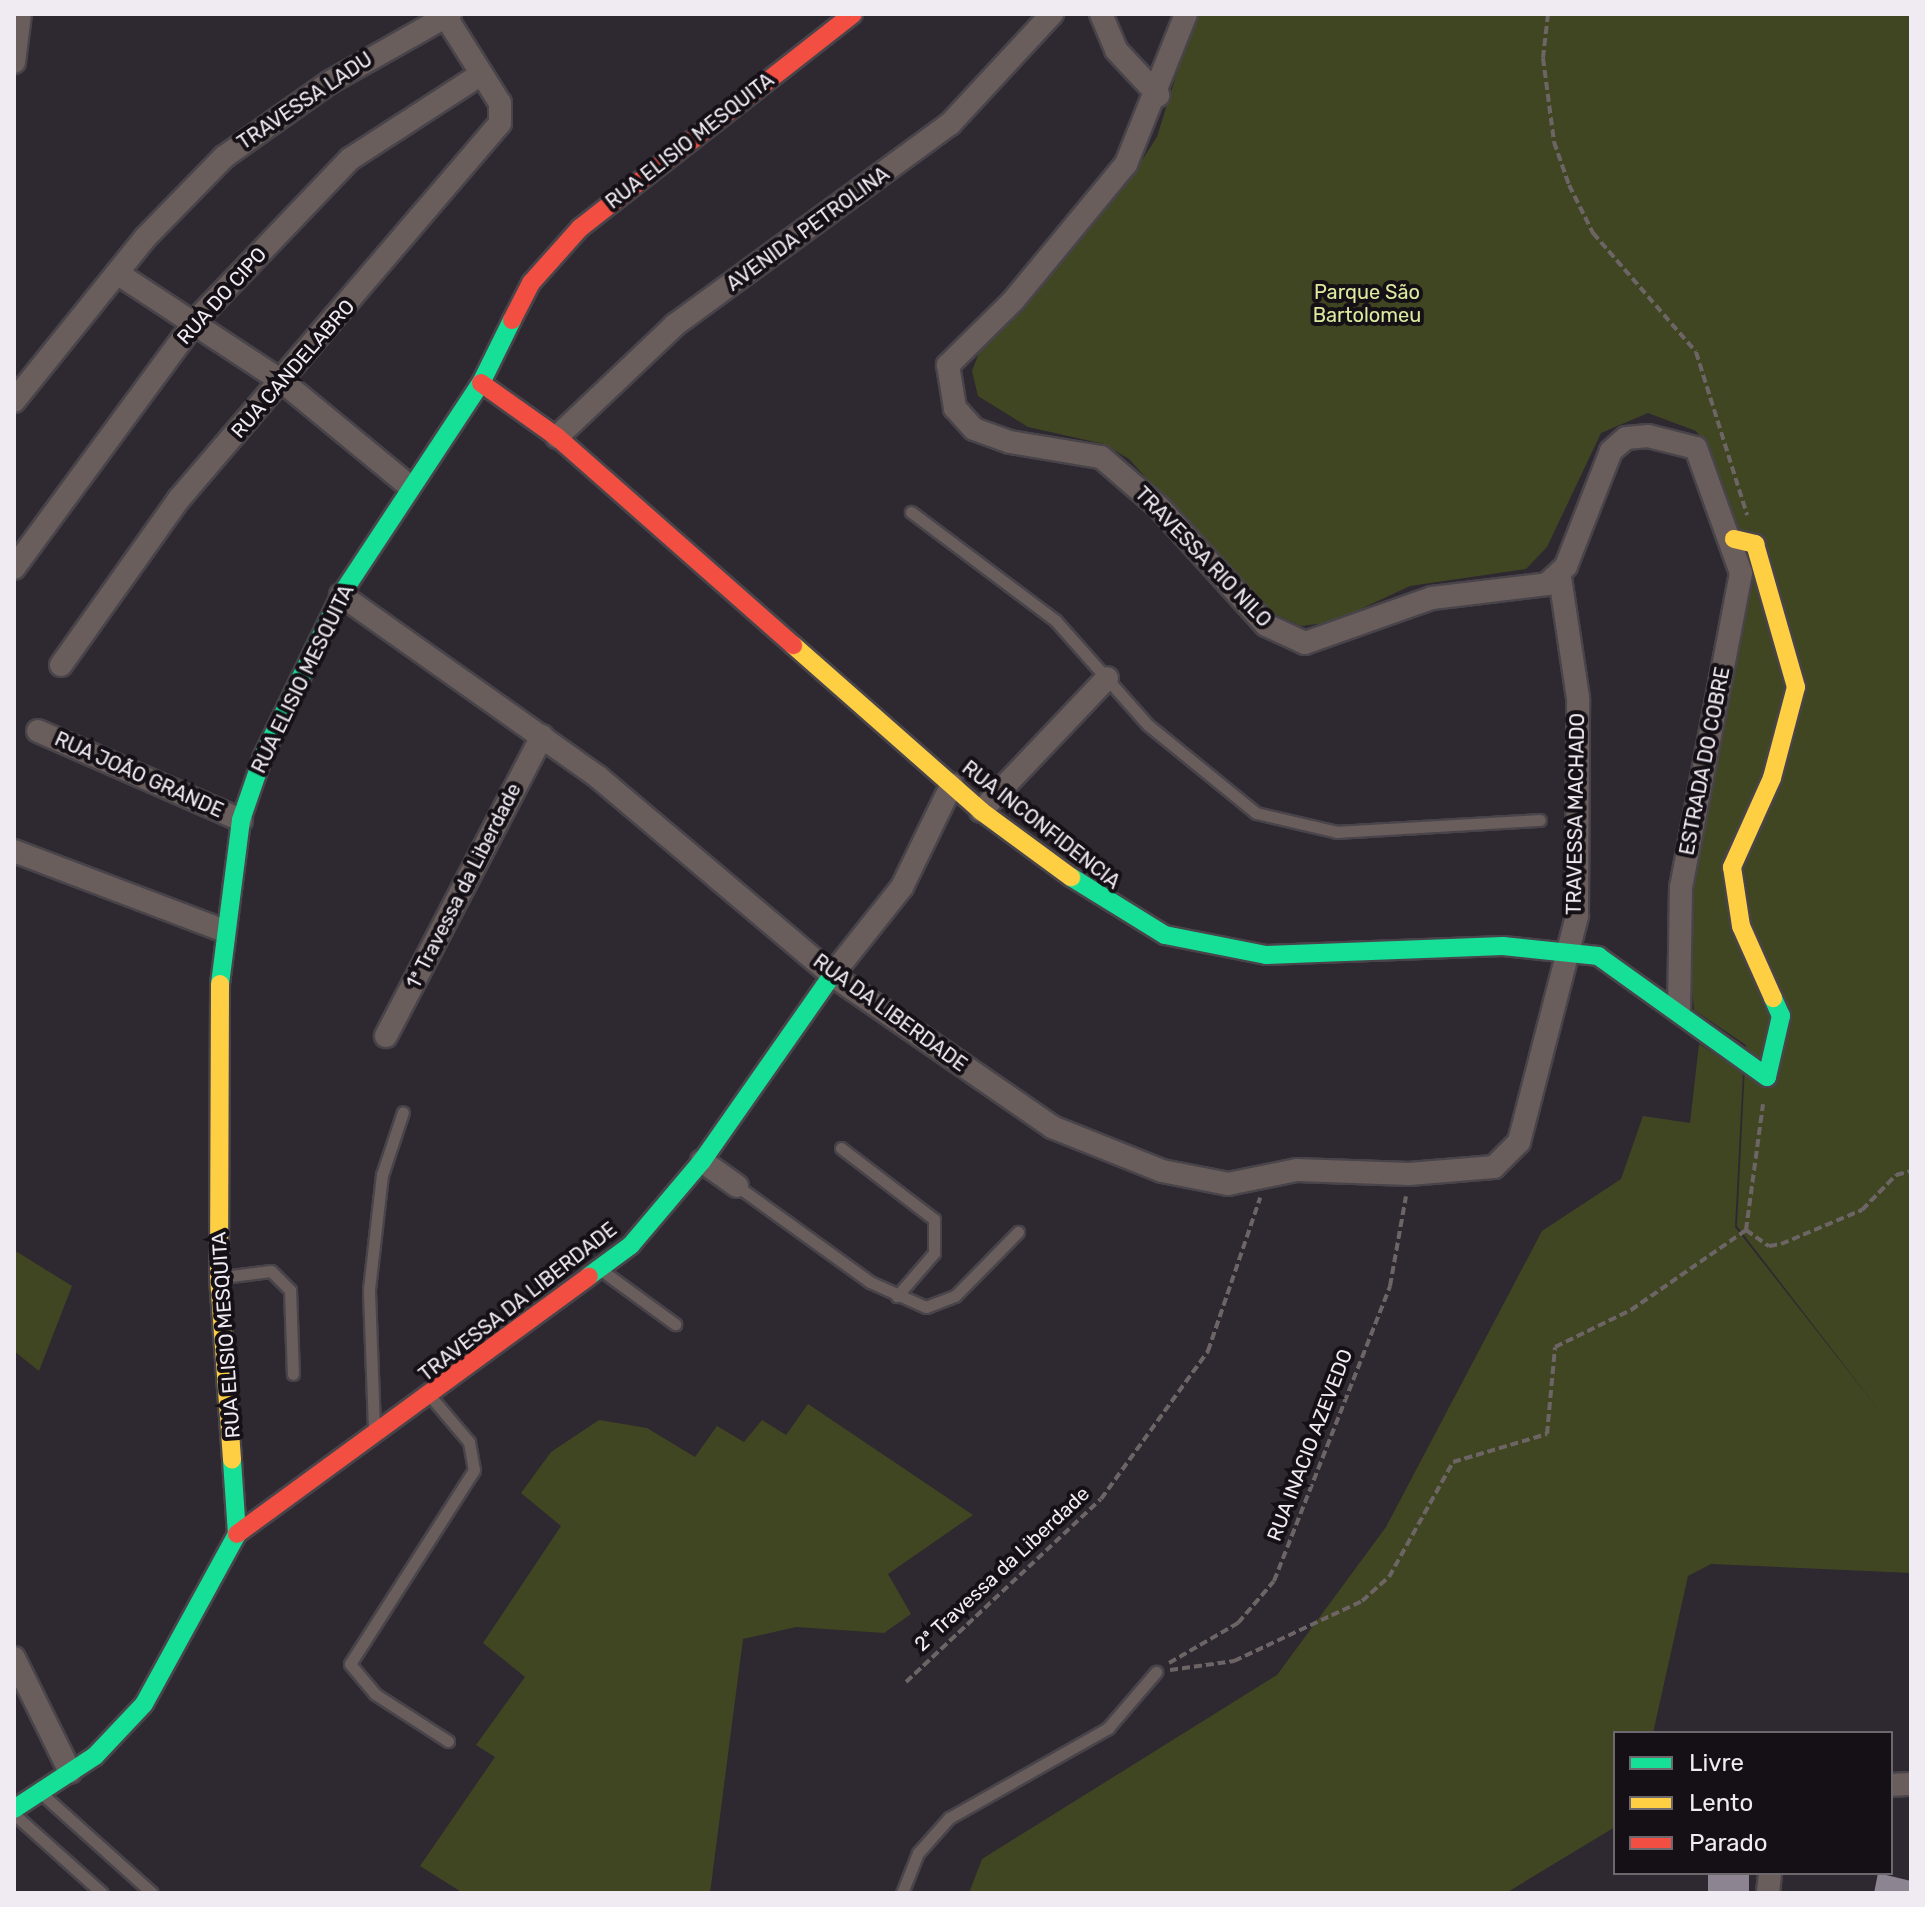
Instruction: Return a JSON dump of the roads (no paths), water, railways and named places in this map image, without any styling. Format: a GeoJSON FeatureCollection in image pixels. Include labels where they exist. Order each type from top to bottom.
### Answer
{"type":"FeatureCollection","features":[{"type":"Feature","properties":{"kind":"street"},"geometry":{"type":"LineString","coordinates":[[14,62],[20,14]]}},
{"type":"Feature","properties":{"kind":"street","name":"RUA ELISIO MESQUITA"},"geometry":{"type":"LineString","coordinates":[[237,1534],[219,1278],[215,1024],[222,930],[241,820],[263,756],[341,595],[408,485],[481,383],[531,283],[580,228],[853,14]]}},
{"type":"Feature","properties":{"kind":"street","name":"AVENIDA PETROLINA"},"geometry":{"type":"LineString","coordinates":[[557,437],[675,325],[950,124],[1052,14]]}},
{"type":"Feature","properties":{"kind":"street"},"geometry":{"type":"LineString","coordinates":[[1101,14],[1116,50],[1158,95]]}},
{"type":"Feature","properties":{"kind":"street","name":"TRAVESSA RIO NILO"},"geometry":{"type":"LineString","coordinates":[[1186,14],[1158,95],[1126,164],[1014,300],[948,365],[955,408],[974,429],[1010,442],[1101,457],[1160,508],[1286,640],[1317,641],[1432,598],[1524,589],[1560,577]]}},
{"type":"Feature","properties":{"kind":"street","name":"RUA CANDELABRO"},"geometry":{"type":"LineString","coordinates":[[61,665],[126,565],[500,123],[500,103],[480,75],[446,15]]}},
{"type":"Feature","properties":{"kind":"street","name":"TRAVESSA LADU"},"geometry":{"type":"LineString","coordinates":[[14,401],[145,238],[270,120],[446,15]]}},
{"type":"Feature","properties":{"kind":"street","name":"RUA DO CIPO"},"geometry":{"type":"LineString","coordinates":[[14,568],[196,320],[350,159],[480,75]]}},
{"type":"Feature","properties":{"kind":"street"},"geometry":{"type":"LineString","coordinates":[[117,273],[196,320],[283,382],[408,485]]}},
{"type":"Feature","properties":{"kind":"street","name":"RUA INCONFIDENCIA"},"geometry":{"type":"LineString","coordinates":[[481,383],[557,437],[981,811],[1126,917],[1215,947],[1319,957],[1503,946],[1569,952],[1621,967],[1767,1077],[1781,1016],[1741,926],[1732,867],[1772,778],[1796,687],[1744,542]]}},
{"type":"Feature","properties":{"kind":"street"},"geometry":{"type":"LineString","coordinates":[[1560,577],[1611,451],[1626,438],[1672,437],[1696,448],[1744,542]]}},
{"type":"Feature","properties":{"kind":"street","name":"ESTRADA DO COBRE"},"geometry":{"type":"LineString","coordinates":[[1679,1008],[1681,887],[1741,573],[1744,542]]}},
{"type":"Feature","properties":{"kind":"street","name":"TRAVESSA MACHADO"},"geometry":{"type":"LineString","coordinates":[[1519,1142],[1569,952],[1579,876],[1578,698],[1560,577]]}},
{"type":"Feature","properties":{"kind":"street","name":"RUA DA LIBERDADE"},"geometry":{"type":"LineString","coordinates":[[341,595],[542,736],[832,975],[1052,1127],[1195,1181],[1265,1181],[1297,1170],[1409,1174],[1494,1167],[1519,1142]]}},
{"type":"Feature","properties":{"kind":"street"},"geometry":{"type":"LineString","coordinates":[[981,811],[1107,678]]}},
{"type":"Feature","properties":{"kind":"street","name":"RUA JOÃO GRANDE"},"geometry":{"type":"LineString","coordinates":[[38,731],[241,820]]}},
{"type":"Feature","properties":{"kind":"street","name":"1ª Travessa da Liberdade"},"geometry":{"type":"LineString","coordinates":[[386,1036],[542,736]]}},
{"type":"Feature","properties":{"kind":"street"},"geometry":{"type":"LineString","coordinates":[[832,975],[902,887],[952,784]]}},
{"type":"Feature","properties":{"kind":"street"},"geometry":{"type":"LineString","coordinates":[[14,851],[222,930]]}},
{"type":"Feature","properties":{"kind":"street","name":"TRAVESSA DA LIBERDADE"},"geometry":{"type":"LineString","coordinates":[[237,1534],[374,1439],[601,1270],[702,1161],[832,975]]}},
{"type":"Feature","properties":{"kind":"street"},"geometry":{"type":"LineString","coordinates":[[702,1161],[737,1186]]}},
{"type":"Feature","properties":{"kind":"street"},"geometry":{"type":"LineString","coordinates":[[14,1811],[70,1772],[144,1704],[237,1534]]}},
{"type":"Feature","properties":{"kind":"street"},"geometry":{"type":"LineString","coordinates":[[14,1658],[70,1772]]}},
{"type":"Feature","properties":{"kind":"lane"},"geometry":{"type":"LineString","coordinates":[[911,512],[1055,620],[1197,771],[1256,813],[1337,832],[1540,820]]}},
{"type":"Feature","properties":{"kind":"lane"},"geometry":{"type":"LineString","coordinates":[[374,1439],[369,1289],[382,1175],[403,1112]]}},
{"type":"Feature","properties":{"kind":"lane"},"geometry":{"type":"LineString","coordinates":[[841,1148],[934,1219],[934,1253],[897,1296]]}},
{"type":"Feature","properties":{"kind":"lane"},"geometry":{"type":"LineString","coordinates":[[737,1186],[897,1296],[942,1306],[1018,1232]]}},
{"type":"Feature","properties":{"kind":"lane"},"geometry":{"type":"LineString","coordinates":[[601,1270],[675,1324]]}},
{"type":"Feature","properties":{"kind":"lane"},"geometry":{"type":"LineString","coordinates":[[219,1278],[271,1271],[290,1290],[293,1374]]}},
{"type":"Feature","properties":{"kind":"lane"},"geometry":{"type":"LineString","coordinates":[[431,1397],[469,1442],[474,1470],[350,1664],[375,1694],[448,1741]]}},
{"type":"Feature","properties":{"kind":"lane"},"geometry":{"type":"LineString","coordinates":[[902,1893],[918,1853],[949,1818],[1108,1728],[1156,1672]]}},
{"type":"Feature","properties":{"kind":"lane"},"geometry":{"type":"LineString","coordinates":[[41,1792],[152,1893]]}},
{"type":"Feature","properties":{"kind":"lane"},"geometry":{"type":"LineString","coordinates":[[14,1811],[102,1893]]}},
{"type":"Feature","properties":{"kind":"park label","name":"Parque São Bartolomeu"},"geometry":{"type":"Point","coordinates":[1367,304]}}]}
